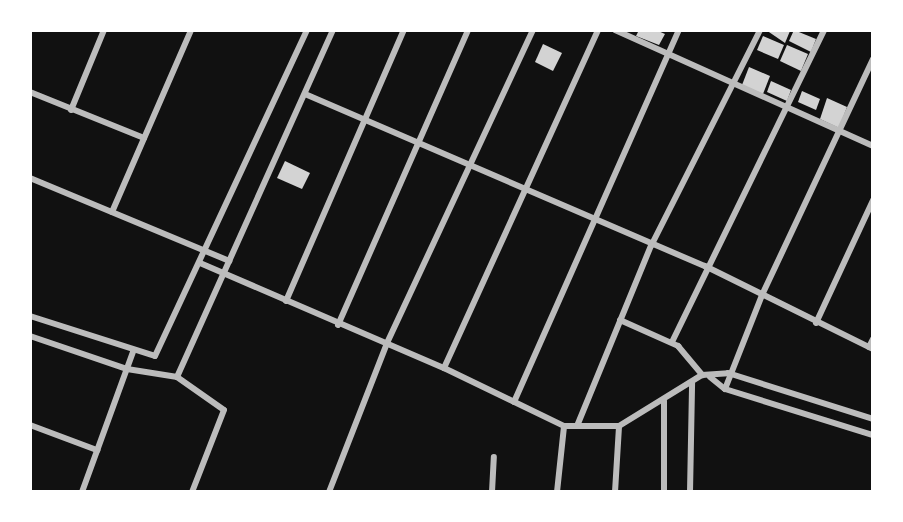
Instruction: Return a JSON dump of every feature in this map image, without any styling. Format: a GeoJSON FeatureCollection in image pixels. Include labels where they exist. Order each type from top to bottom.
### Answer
{"type":"FeatureCollection","features":[{"type":"Feature","properties":{"kind":"street"},"geometry":{"type":"LineString","coordinates":[[71,110],[104,30]]}},
{"type":"Feature","properties":{"kind":"street"},"geometry":{"type":"LineString","coordinates":[[112,212],[190,32],[183,30]]}},
{"type":"Feature","properties":{"kind":"street"},"geometry":{"type":"LineString","coordinates":[[30,316],[149,357],[161,348],[307,30]]}},
{"type":"Feature","properties":{"kind":"street"},"geometry":{"type":"LineString","coordinates":[[177,377],[333,30]]}},
{"type":"Feature","properties":{"kind":"street"},"geometry":{"type":"LineString","coordinates":[[286,301],[361,120],[404,30]]}},
{"type":"Feature","properties":{"kind":"street"},"geometry":{"type":"LineString","coordinates":[[338,324],[468,30]]}},
{"type":"Feature","properties":{"kind":"street"},"geometry":{"type":"LineString","coordinates":[[329,492],[387,343],[533,30]]}},
{"type":"Feature","properties":{"kind":"street"},"geometry":{"type":"LineString","coordinates":[[444,368],[523,190],[598,30]]}},
{"type":"Feature","properties":{"kind":"street"},"geometry":{"type":"LineString","coordinates":[[615,30],[873,146]]}},
{"type":"Feature","properties":{"kind":"street"},"geometry":{"type":"LineString","coordinates":[[514,402],[679,30]]}},
{"type":"Feature","properties":{"kind":"street"},"geometry":{"type":"LineString","coordinates":[[577,426],[651,246],[737,84],[760,30]]}},
{"type":"Feature","properties":{"kind":"street"},"geometry":{"type":"LineString","coordinates":[[672,342],[705,266],[789,108],[824,30]]}},
{"type":"Feature","properties":{"kind":"street"},"geometry":{"type":"LineString","coordinates":[[725,389],[728,373],[762,295],[873,59]]}},
{"type":"Feature","properties":{"kind":"street"},"geometry":{"type":"LineString","coordinates":[[30,92],[144,138]]}},
{"type":"Feature","properties":{"kind":"street"},"geometry":{"type":"LineString","coordinates":[[305,94],[361,120],[418,141],[595,223],[705,266],[816,323],[871,348],[873,339]]}},
{"type":"Feature","properties":{"kind":"street"},"geometry":{"type":"LineString","coordinates":[[30,178],[229,261]]}},
{"type":"Feature","properties":{"kind":"street"},"geometry":{"type":"LineString","coordinates":[[816,323],[873,200]]}},
{"type":"Feature","properties":{"kind":"street"},"geometry":{"type":"LineString","coordinates":[[200,263],[444,368],[564,426],[619,426],[664,401],[702,375]]}},
{"type":"Feature","properties":{"kind":"street"},"geometry":{"type":"LineString","coordinates":[[620,320],[672,342],[702,375],[710,377],[725,389],[873,435]]}},
{"type":"Feature","properties":{"kind":"street"},"geometry":{"type":"LineString","coordinates":[[30,336],[127,369],[177,377],[224,410],[192,492]]}},
{"type":"Feature","properties":{"kind":"street"},"geometry":{"type":"LineString","coordinates":[[82,492],[133,352]]}},
{"type":"Feature","properties":{"kind":"street"},"geometry":{"type":"LineString","coordinates":[[710,377],[728,373],[873,420]]}},
{"type":"Feature","properties":{"kind":"street"},"geometry":{"type":"LineString","coordinates":[[690,492],[692,383]]}},
{"type":"Feature","properties":{"kind":"street"},"geometry":{"type":"LineString","coordinates":[[664,401],[664,492]]}},
{"type":"Feature","properties":{"kind":"street"},"geometry":{"type":"LineString","coordinates":[[820,417],[825,404]]}},
{"type":"Feature","properties":{"kind":"street"},"geometry":{"type":"LineString","coordinates":[[30,425],[97,450]]}},
{"type":"Feature","properties":{"kind":"street"},"geometry":{"type":"LineString","coordinates":[[557,492],[564,426]]}},
{"type":"Feature","properties":{"kind":"street"},"geometry":{"type":"LineString","coordinates":[[615,492],[619,426]]}},
{"type":"Feature","properties":{"kind":"street"},"geometry":{"type":"LineString","coordinates":[[492,492],[494,457]]}},
{"type":"Feature","properties":{"kind":"building"},"geometry":{"type":"Polygon","coordinates":[[[639,30],[656,30],[665,34],[659,45],[636,36],[639,30]]]}},
{"type":"Feature","properties":{"kind":"building"},"geometry":{"type":"Polygon","coordinates":[[[766,30],[788,30],[790,31],[785,43],[766,30]]]}},
{"type":"Feature","properties":{"kind":"building"},"geometry":{"type":"Polygon","coordinates":[[[794,30],[816,39],[811,52],[789,41],[794,30]]]}},
{"type":"Feature","properties":{"kind":"building"},"geometry":{"type":"Polygon","coordinates":[[[763,36],[784,45],[778,59],[757,50],[763,36]]]}},
{"type":"Feature","properties":{"kind":"building"},"geometry":{"type":"Polygon","coordinates":[[[543,44],[562,53],[553,71],[535,62],[543,44]]]}},
{"type":"Feature","properties":{"kind":"building"},"geometry":{"type":"Polygon","coordinates":[[[787,45],[808,54],[801,71],[780,61],[787,45]]]}},
{"type":"Feature","properties":{"kind":"building"},"geometry":{"type":"Polygon","coordinates":[[[749,67],[770,76],[763,94],[742,85],[749,67]]]}},
{"type":"Feature","properties":{"kind":"building"},"geometry":{"type":"Polygon","coordinates":[[[771,81],[791,90],[787,101],[767,92],[771,81]]]}},
{"type":"Feature","properties":{"kind":"building"},"geometry":{"type":"Polygon","coordinates":[[[802,91],[820,99],[816,110],[798,102],[802,91]]]}},
{"type":"Feature","properties":{"kind":"building"},"geometry":{"type":"Polygon","coordinates":[[[827,98],[847,107],[839,128],[820,119],[827,98]]]}},
{"type":"Feature","properties":{"kind":"building"},"geometry":{"type":"Polygon","coordinates":[[[285,161],[310,173],[302,189],[277,178],[285,161]]]}}]}
